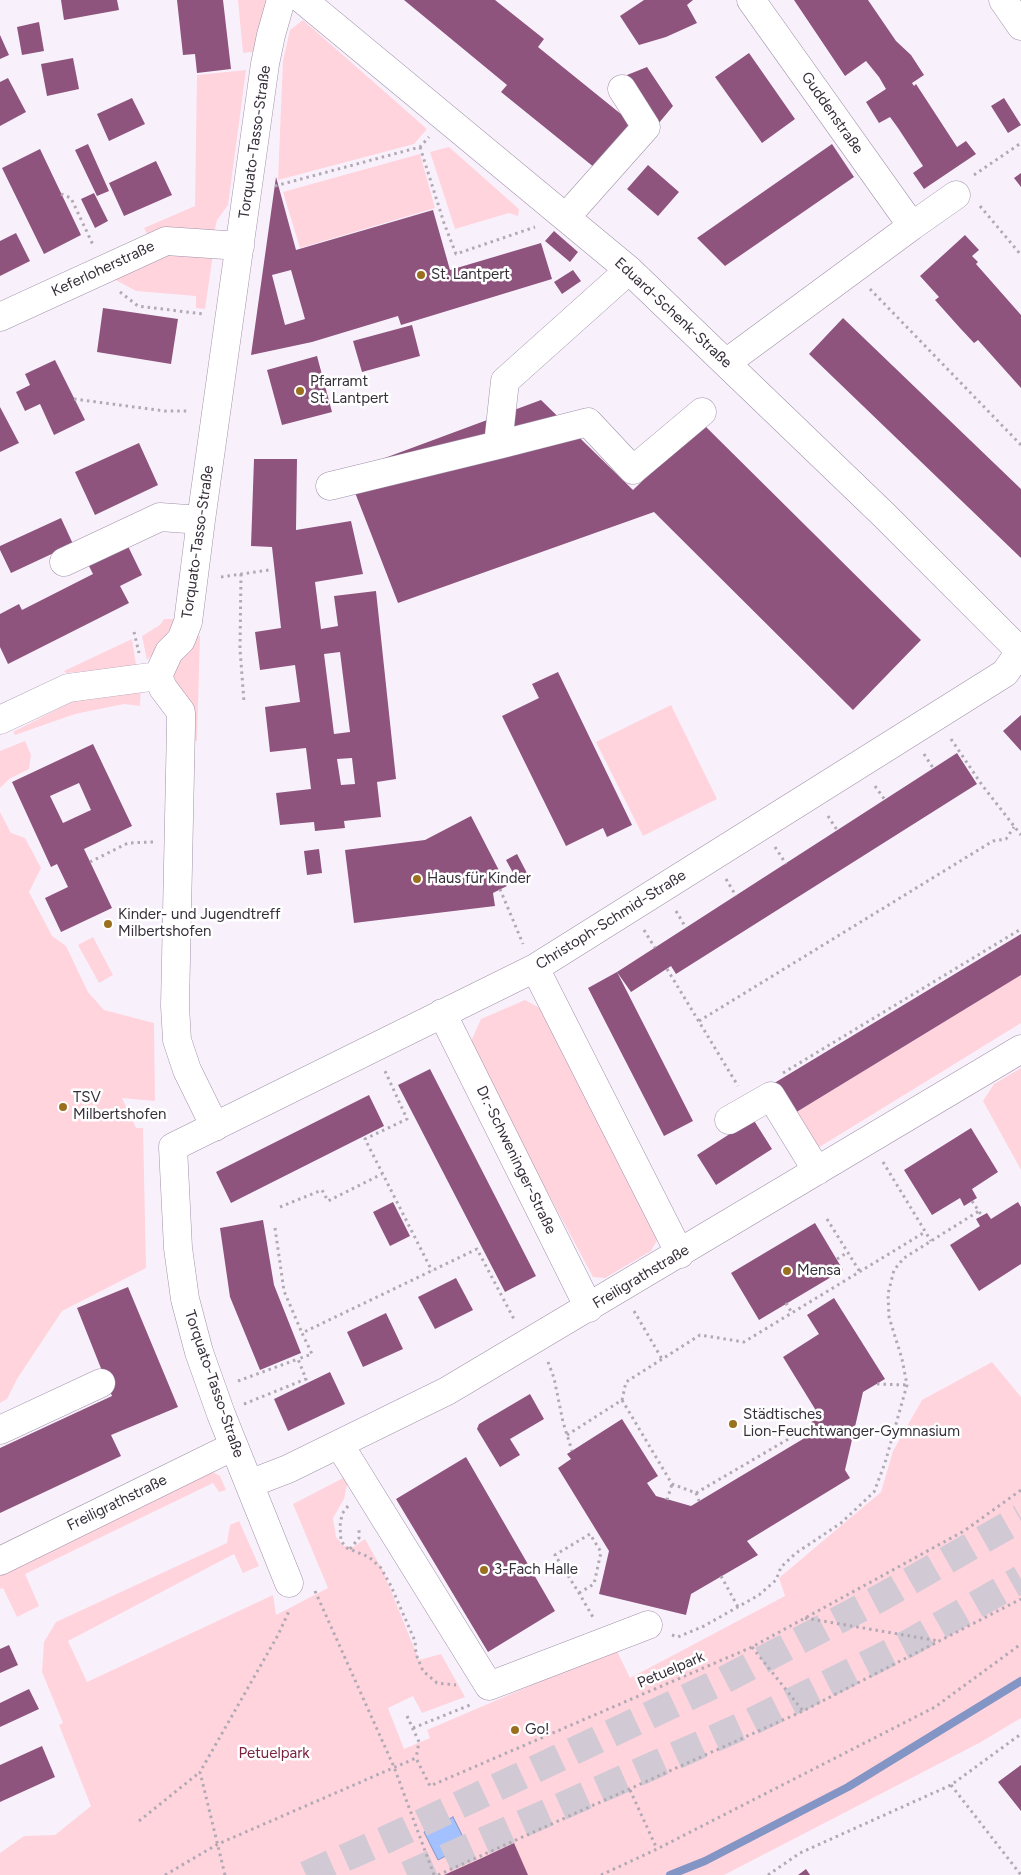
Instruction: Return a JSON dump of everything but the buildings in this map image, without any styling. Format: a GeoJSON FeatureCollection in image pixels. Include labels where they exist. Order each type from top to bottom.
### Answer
{"type":"FeatureCollection","features":[{"type":"Feature","properties":{"kind":"street","name":"Torquato-Tasso-Straße"},"geometry":{"type":"LineString","coordinates":[[158,676],[169,652],[181,640],[188,622],[265,64],[281,0]]}},
{"type":"Feature","properties":{"kind":"street","name":"Eduard-Schenk-Straße"},"geometry":{"type":"LineString","coordinates":[[303,0],[629,270],[884,515],[1021,651]]}},
{"type":"Feature","properties":{"kind":"street","name":"Guddenstraße"},"geometry":{"type":"LineString","coordinates":[[751,0],[912,226]]}},
{"type":"Feature","properties":{"kind":"street"},"geometry":{"type":"LineString","coordinates":[[1003,0],[1021,26]]}},
{"type":"Feature","properties":{"kind":"street"},"geometry":{"type":"LineString","coordinates":[[566,217],[646,127],[622,89]]}},
{"type":"Feature","properties":{"kind":"street"},"geometry":{"type":"LineString","coordinates":[[726,363],[956,195]]}},
{"type":"Feature","properties":{"kind":"street","name":"Keferloherstraße"},"geometry":{"type":"LineString","coordinates":[[0,317],[166,241],[240,246]]}},
{"type":"Feature","properties":{"kind":"street"},"geometry":{"type":"LineString","coordinates":[[498,445],[505,381],[629,270]]}},
{"type":"Feature","properties":{"kind":"street"},"geometry":{"type":"LineString","coordinates":[[330,486],[588,422],[633,470],[702,412]]}},
{"type":"Feature","properties":{"kind":"street"},"geometry":{"type":"LineString","coordinates":[[64,562],[160,517],[201,520]]}},
{"type":"Feature","properties":{"kind":"street","name":"Christoph-Schmid-Straße"},"geometry":{"type":"LineString","coordinates":[[173,1147],[535,968],[1005,673],[1021,651]]}},
{"type":"Feature","properties":{"kind":"street"},"geometry":{"type":"LineString","coordinates":[[0,720],[68,688],[158,676],[163,688],[181,712],[175,1006],[177,1040],[187,1070],[215,1127]]}},
{"type":"Feature","properties":{"kind":"street"},"geometry":{"type":"LineString","coordinates":[[535,968],[680,1254]]}},
{"type":"Feature","properties":{"kind":"street","name":"Dr.-Schweninger-Straße"},"geometry":{"type":"LineString","coordinates":[[442,1013],[589,1308]]}},
{"type":"Feature","properties":{"kind":"street","name":"Freiligrathstraße"},"geometry":{"type":"LineString","coordinates":[[249,1484],[288,1469],[447,1391],[537,1352],[589,1308],[1021,1050]]}},
{"type":"Feature","properties":{"kind":"street"},"geometry":{"type":"LineString","coordinates":[[740,1114],[771,1096],[818,1171]]}},
{"type":"Feature","properties":{"kind":"street","name":"Torquato-Tasso-Straße"},"geometry":{"type":"LineString","coordinates":[[173,1147],[178,1248],[185,1299],[199,1352],[234,1446],[289,1583]]}},
{"type":"Feature","properties":{"kind":"street"},"geometry":{"type":"LineString","coordinates":[[0,1430],[101,1383]]}},
{"type":"Feature","properties":{"kind":"street"},"geometry":{"type":"LineString","coordinates":[[339,1444],[489,1686],[648,1625]]}},
{"type":"Feature","properties":{"kind":"street","name":"Freiligrathstraße"},"geometry":{"type":"LineString","coordinates":[[0,1561],[234,1446]]}},
{"type":"Feature","properties":{"kind":"path"},"geometry":{"type":"LineString","coordinates":[[268,188],[420,147],[447,118]]}},
{"type":"Feature","properties":{"kind":"path"},"geometry":{"type":"LineString","coordinates":[[1021,143],[970,178],[956,195],[978,204],[1021,255]]}},
{"type":"Feature","properties":{"kind":"path"},"geometry":{"type":"LineString","coordinates":[[420,147],[444,224],[456,254],[566,217]]}},
{"type":"Feature","properties":{"kind":"path"},"geometry":{"type":"LineString","coordinates":[[62,194],[71,198],[100,270],[138,306],[230,319]]}},
{"type":"Feature","properties":{"kind":"path"},"geometry":{"type":"LineString","coordinates":[[853,272],[1021,445]]}},
{"type":"Feature","properties":{"kind":"path"},"geometry":{"type":"LineString","coordinates":[[74,399],[165,411],[192,411]]}},
{"type":"Feature","properties":{"kind":"path"},"geometry":{"type":"LineString","coordinates":[[241,574],[240,649],[244,702]]}},
{"type":"Feature","properties":{"kind":"path"},"geometry":{"type":"LineString","coordinates":[[946,731],[982,785],[1021,835]]}},
{"type":"Feature","properties":{"kind":"path"},"geometry":{"type":"LineString","coordinates":[[920,747],[934,768]]}},
{"type":"Feature","properties":{"kind":"path"},"geometry":{"type":"LineString","coordinates":[[871,779],[884,800]]}},
{"type":"Feature","properties":{"kind":"path"},"geometry":{"type":"LineString","coordinates":[[823,810],[837,830]]}},
{"type":"Feature","properties":{"kind":"path"},"geometry":{"type":"LineString","coordinates":[[699,1021],[993,841],[1006,839],[1014,827]]}},
{"type":"Feature","properties":{"kind":"path"},"geometry":{"type":"LineString","coordinates":[[90,862],[128,843],[179,841]]}},
{"type":"Feature","properties":{"kind":"path"},"geometry":{"type":"LineString","coordinates":[[772,842],[786,864]]}},
{"type":"Feature","properties":{"kind":"path"},"geometry":{"type":"LineString","coordinates":[[722,874],[736,896]]}},
{"type":"Feature","properties":{"kind":"path"},"geometry":{"type":"LineString","coordinates":[[500,889],[522,941]]}},
{"type":"Feature","properties":{"kind":"path"},"geometry":{"type":"LineString","coordinates":[[672,906],[686,928]]}},
{"type":"Feature","properties":{"kind":"path"},"geometry":{"type":"LineString","coordinates":[[641,926],[655,948]]}},
{"type":"Feature","properties":{"kind":"path"},"geometry":{"type":"LineString","coordinates":[[778,1076],[1021,929]]}},
{"type":"Feature","properties":{"kind":"path"},"geometry":{"type":"LineString","coordinates":[[667,969],[699,1021],[740,1114]]}},
{"type":"Feature","properties":{"kind":"path"},"geometry":{"type":"LineString","coordinates":[[374,1047],[406,1120],[365,1139],[432,1271]]}},
{"type":"Feature","properties":{"kind":"path"},"geometry":{"type":"LineString","coordinates":[[869,1140],[931,1241]]}},
{"type":"Feature","properties":{"kind":"path"},"geometry":{"type":"LineString","coordinates":[[280,1207],[322,1190],[328,1201],[382,1174]]}},
{"type":"Feature","properties":{"kind":"path"},"geometry":{"type":"LineString","coordinates":[[972,1200],[982,1216]]}},
{"type":"Feature","properties":{"kind":"path"},"geometry":{"type":"LineString","coordinates":[[648,1625],[678,1637],[704,1626],[759,1595],[776,1580],[781,1567],[796,1553],[841,1523],[874,1492],[886,1463],[907,1385],[902,1359],[889,1317],[888,1294],[894,1270],[904,1258],[979,1210]]}},
{"type":"Feature","properties":{"kind":"path"},"geometry":{"type":"LineString","coordinates":[[827,1219],[860,1272]]}},
{"type":"Feature","properties":{"kind":"path"},"geometry":{"type":"LineString","coordinates":[[217,1402],[298,1359],[312,1354],[284,1291],[275,1228]]}},
{"type":"Feature","properties":{"kind":"path"},"geometry":{"type":"LineString","coordinates":[[699,1501],[696,1493],[672,1484],[622,1400],[626,1382],[700,1335],[744,1342],[926,1232]]}},
{"type":"Feature","properties":{"kind":"path"},"geometry":{"type":"LineString","coordinates":[[302,1333],[477,1249],[554,1378],[572,1451]]}},
{"type":"Feature","properties":{"kind":"path"},"geometry":{"type":"LineString","coordinates":[[837,1260],[848,1252]]}},
{"type":"Feature","properties":{"kind":"path"},"geometry":{"type":"LineString","coordinates":[[620,1289],[662,1359]]}},
{"type":"Feature","properties":{"kind":"path"},"geometry":{"type":"LineString","coordinates":[[786,1303],[792,1313]]}},
{"type":"Feature","properties":{"kind":"path"},"geometry":{"type":"LineString","coordinates":[[217,1402],[306,1378],[298,1359]]}},
{"type":"Feature","properties":{"kind":"path"},"geometry":{"type":"LineString","coordinates":[[877,1384],[907,1385]]}},
{"type":"Feature","properties":{"kind":"path"},"geometry":{"type":"LineString","coordinates":[[567,1435],[622,1400]]}},
{"type":"Feature","properties":{"kind":"path"},"geometry":{"type":"LineString","coordinates":[[696,1493],[797,1434]]}},
{"type":"Feature","properties":{"kind":"path"},"geometry":{"type":"LineString","coordinates":[[667,1500],[672,1484]]}},
{"type":"Feature","properties":{"kind":"path","name":"Petuelpark"},"geometry":{"type":"LineString","coordinates":[[416,1758],[430,1786],[752,1647],[964,1531],[1021,1490]]}},
{"type":"Feature","properties":{"kind":"path"},"geometry":{"type":"LineString","coordinates":[[350,1549],[359,1538],[358,1514],[369,1492]]}},
{"type":"Feature","properties":{"kind":"path"},"geometry":{"type":"LineString","coordinates":[[369,1492],[348,1506],[342,1514],[340,1526],[341,1541],[350,1549],[369,1557],[381,1568],[415,1641],[420,1666],[428,1677],[437,1683],[461,1684],[471,1682],[481,1674]]}},
{"type":"Feature","properties":{"kind":"path"},"geometry":{"type":"LineString","coordinates":[[578,1593],[594,1584],[602,1552],[590,1534],[555,1556],[607,1640]]}},
{"type":"Feature","properties":{"kind":"path"},"geometry":{"type":"LineString","coordinates":[[722,1576],[738,1607]]}},
{"type":"Feature","properties":{"kind":"path"},"geometry":{"type":"LineString","coordinates":[[139,1821],[200,1772],[278,1635],[290,1608],[289,1583],[312,1585],[394,1767],[436,1875],[630,1790],[802,1711],[1021,1599]]}},
{"type":"Feature","properties":{"kind":"path"},"geometry":{"type":"LineString","coordinates":[[804,1618],[940,1641]]}},
{"type":"Feature","properties":{"kind":"path"},"geometry":{"type":"LineString","coordinates":[[600,1875],[657,1849],[935,1707],[1021,1644]]}},
{"type":"Feature","properties":{"kind":"path"},"geometry":{"type":"LineString","coordinates":[[752,1647],[802,1711]]}},
{"type":"Feature","properties":{"kind":"path"},"geometry":{"type":"LineString","coordinates":[[413,1728],[472,1704]]}},
{"type":"Feature","properties":{"kind":"path"},"geometry":{"type":"LineString","coordinates":[[165,1875],[218,1844],[416,1758],[420,1742],[407,1716]]}},
{"type":"Feature","properties":{"kind":"path"},"geometry":{"type":"LineString","coordinates":[[768,1875],[800,1852],[951,1785],[1021,1734]]}},
{"type":"Feature","properties":{"kind":"path"},"geometry":{"type":"LineString","coordinates":[[200,1772],[225,1875]]}},
{"type":"Feature","properties":{"kind":"path"},"geometry":{"type":"LineString","coordinates":[[951,1785],[1021,1875]]}},
{"type":"Feature","properties":{"kind":"path"},"geometry":{"type":"LineString","coordinates":[[630,1790],[657,1849]]}},
{"type":"Feature","properties":{"kind":"green space"},"geometry":{"type":"Polygon","coordinates":[[[238,0],[272,0],[260,51],[243,53],[238,0]]]}},
{"type":"Feature","properties":{"kind":"green space"},"geometry":{"type":"Polygon","coordinates":[[[303,20],[427,129],[414,144],[278,180],[283,61],[290,30],[303,20]]]}},
{"type":"Feature","properties":{"kind":"green space"},"geometry":{"type":"Polygon","coordinates":[[[246,70],[228,205],[217,220],[214,233],[149,238],[144,228],[195,206],[197,75],[246,70]]]}},
{"type":"Feature","properties":{"kind":"green space"},"geometry":{"type":"Polygon","coordinates":[[[449,147],[519,209],[518,216],[509,213],[455,229],[430,152],[449,147]]]}},
{"type":"Feature","properties":{"kind":"green space"},"geometry":{"type":"Polygon","coordinates":[[[420,154],[435,208],[300,248],[283,192],[420,154]]]}},
{"type":"Feature","properties":{"kind":"green space"},"geometry":{"type":"Polygon","coordinates":[[[169,249],[213,254],[205,309],[196,308],[196,296],[136,291],[114,279],[169,249]]]}},
{"type":"Feature","properties":{"kind":"green space"},"geometry":{"type":"Polygon","coordinates":[[[164,619],[176,619],[158,649],[147,660],[142,636],[160,625],[164,619]]]}},
{"type":"Feature","properties":{"kind":"green space"},"geometry":{"type":"Polygon","coordinates":[[[194,635],[200,636],[197,741],[191,741],[174,687],[170,666],[194,635]]]}},
{"type":"Feature","properties":{"kind":"green space"},"geometry":{"type":"Polygon","coordinates":[[[132,639],[136,665],[66,673],[64,671],[132,639]]]}},
{"type":"Feature","properties":{"kind":"green space"},"geometry":{"type":"Polygon","coordinates":[[[141,686],[140,706],[124,704],[75,714],[15,735],[13,732],[77,699],[141,686]]]}},
{"type":"Feature","properties":{"kind":"green space"},"geometry":{"type":"Polygon","coordinates":[[[671,705],[717,799],[643,836],[596,742],[671,705]]]}},
{"type":"Feature","properties":{"kind":"green space"},"geometry":{"type":"Polygon","coordinates":[[[25,741],[31,755],[29,769],[9,779],[0,788],[0,751],[25,741]]]}},
{"type":"Feature","properties":{"kind":"green space","name":"TSV Milbertshofen"},"geometry":{"type":"Polygon","coordinates":[[[0,812],[11,833],[25,838],[41,868],[29,892],[52,936],[66,946],[88,992],[104,1010],[154,1023],[155,1101],[122,1098],[136,1128],[143,1128],[146,1268],[62,1311],[17,1379],[7,1399],[0,1403],[0,812]]]}},
{"type":"Feature","properties":{"kind":"green space"},"geometry":{"type":"Polygon","coordinates":[[[93,937],[113,975],[99,983],[78,945],[93,937]]]}},
{"type":"Feature","properties":{"kind":"green space"},"geometry":{"type":"Polygon","coordinates":[[[1021,975],[1021,1023],[813,1151],[790,1116],[1021,975]]]}},
{"type":"Feature","properties":{"kind":"green space"},"geometry":{"type":"Polygon","coordinates":[[[525,1000],[547,1012],[659,1237],[651,1251],[605,1278],[593,1277],[469,1046],[481,1019],[525,1000]]]}},
{"type":"Feature","properties":{"kind":"green space"},"geometry":{"type":"Polygon","coordinates":[[[1021,1068],[1021,1170],[983,1101],[994,1084],[1021,1068]]]}},
{"type":"Feature","properties":{"kind":"green space","name":"Petuelpark"},"geometry":{"type":"Polygon","coordinates":[[[992,1362],[1021,1397],[1021,1718],[981,1742],[724,1875],[0,1875],[0,1853],[24,1836],[55,1835],[91,1806],[59,1725],[63,1723],[42,1672],[44,1642],[56,1622],[227,1543],[230,1525],[239,1521],[259,1566],[243,1573],[234,1554],[68,1641],[87,1682],[273,1595],[276,1615],[328,1588],[293,1504],[349,1475],[344,1499],[333,1518],[336,1537],[344,1546],[353,1547],[365,1539],[383,1571],[419,1660],[441,1654],[465,1697],[422,1713],[413,1696],[388,1708],[404,1749],[430,1738],[427,1730],[616,1649],[630,1678],[785,1596],[779,1578],[881,1492],[893,1451],[922,1400],[992,1362]]]}},
{"type":"Feature","properties":{"kind":"green space"},"geometry":{"type":"Polygon","coordinates":[[[213,1472],[220,1476],[226,1490],[219,1492],[213,1483],[25,1574],[39,1606],[17,1617],[3,1588],[0,1589],[0,1572],[205,1473],[213,1472]]]}},
{"type":"Feature","properties":{"kind":"water"},"geometry":{"type":"Polygon","coordinates":[[[453,1817],[467,1845],[438,1860],[424,1832],[453,1817]]]}},
{"type":"Feature","properties":{"kind":"waterway"},"geometry":{"type":"LineString","coordinates":[[670,1875],[705,1861],[848,1787],[1021,1681]]}},
{"type":"Feature","properties":{"kind":"tunnel"},"geometry":{"type":"LineString","coordinates":[[306,1875],[385,1840],[724,1680],[880,1598],[1021,1518]]}},
{"type":"Feature","properties":{"kind":"tunnel"},"geometry":{"type":"LineString","coordinates":[[407,1875],[749,1723],[909,1643],[1021,1579]]}},
{"type":"Feature","properties":{"kind":"place","name":"St. Lantpert"},"geometry":{"type":"Point","coordinates":[421,275]}},
{"type":"Feature","properties":{"kind":"place","name":"Pfarramt St. Lantpert"},"geometry":{"type":"Point","coordinates":[300,391]}},
{"type":"Feature","properties":{"kind":"place","name":"Haus für Kinder"},"geometry":{"type":"Point","coordinates":[417,879]}},
{"type":"Feature","properties":{"kind":"place","name":"Kinder- und Jugendtreff Milbertshofen"},"geometry":{"type":"Point","coordinates":[108,924]}},
{"type":"Feature","properties":{"kind":"place","name":"TSV Milbertshofen"},"geometry":{"type":"Point","coordinates":[63,1107]}},
{"type":"Feature","properties":{"kind":"place","name":"Mensa"},"geometry":{"type":"Point","coordinates":[787,1271]}},
{"type":"Feature","properties":{"kind":"place","name":"Städtisches Lion-Feuchtwanger-Gymnasium"},"geometry":{"type":"Point","coordinates":[733,1424]}},
{"type":"Feature","properties":{"kind":"place","name":"3-Fach Halle"},"geometry":{"type":"Point","coordinates":[484,1570]}},
{"type":"Feature","properties":{"kind":"place","name":"Go!"},"geometry":{"type":"Point","coordinates":[515,1730]}}]}
